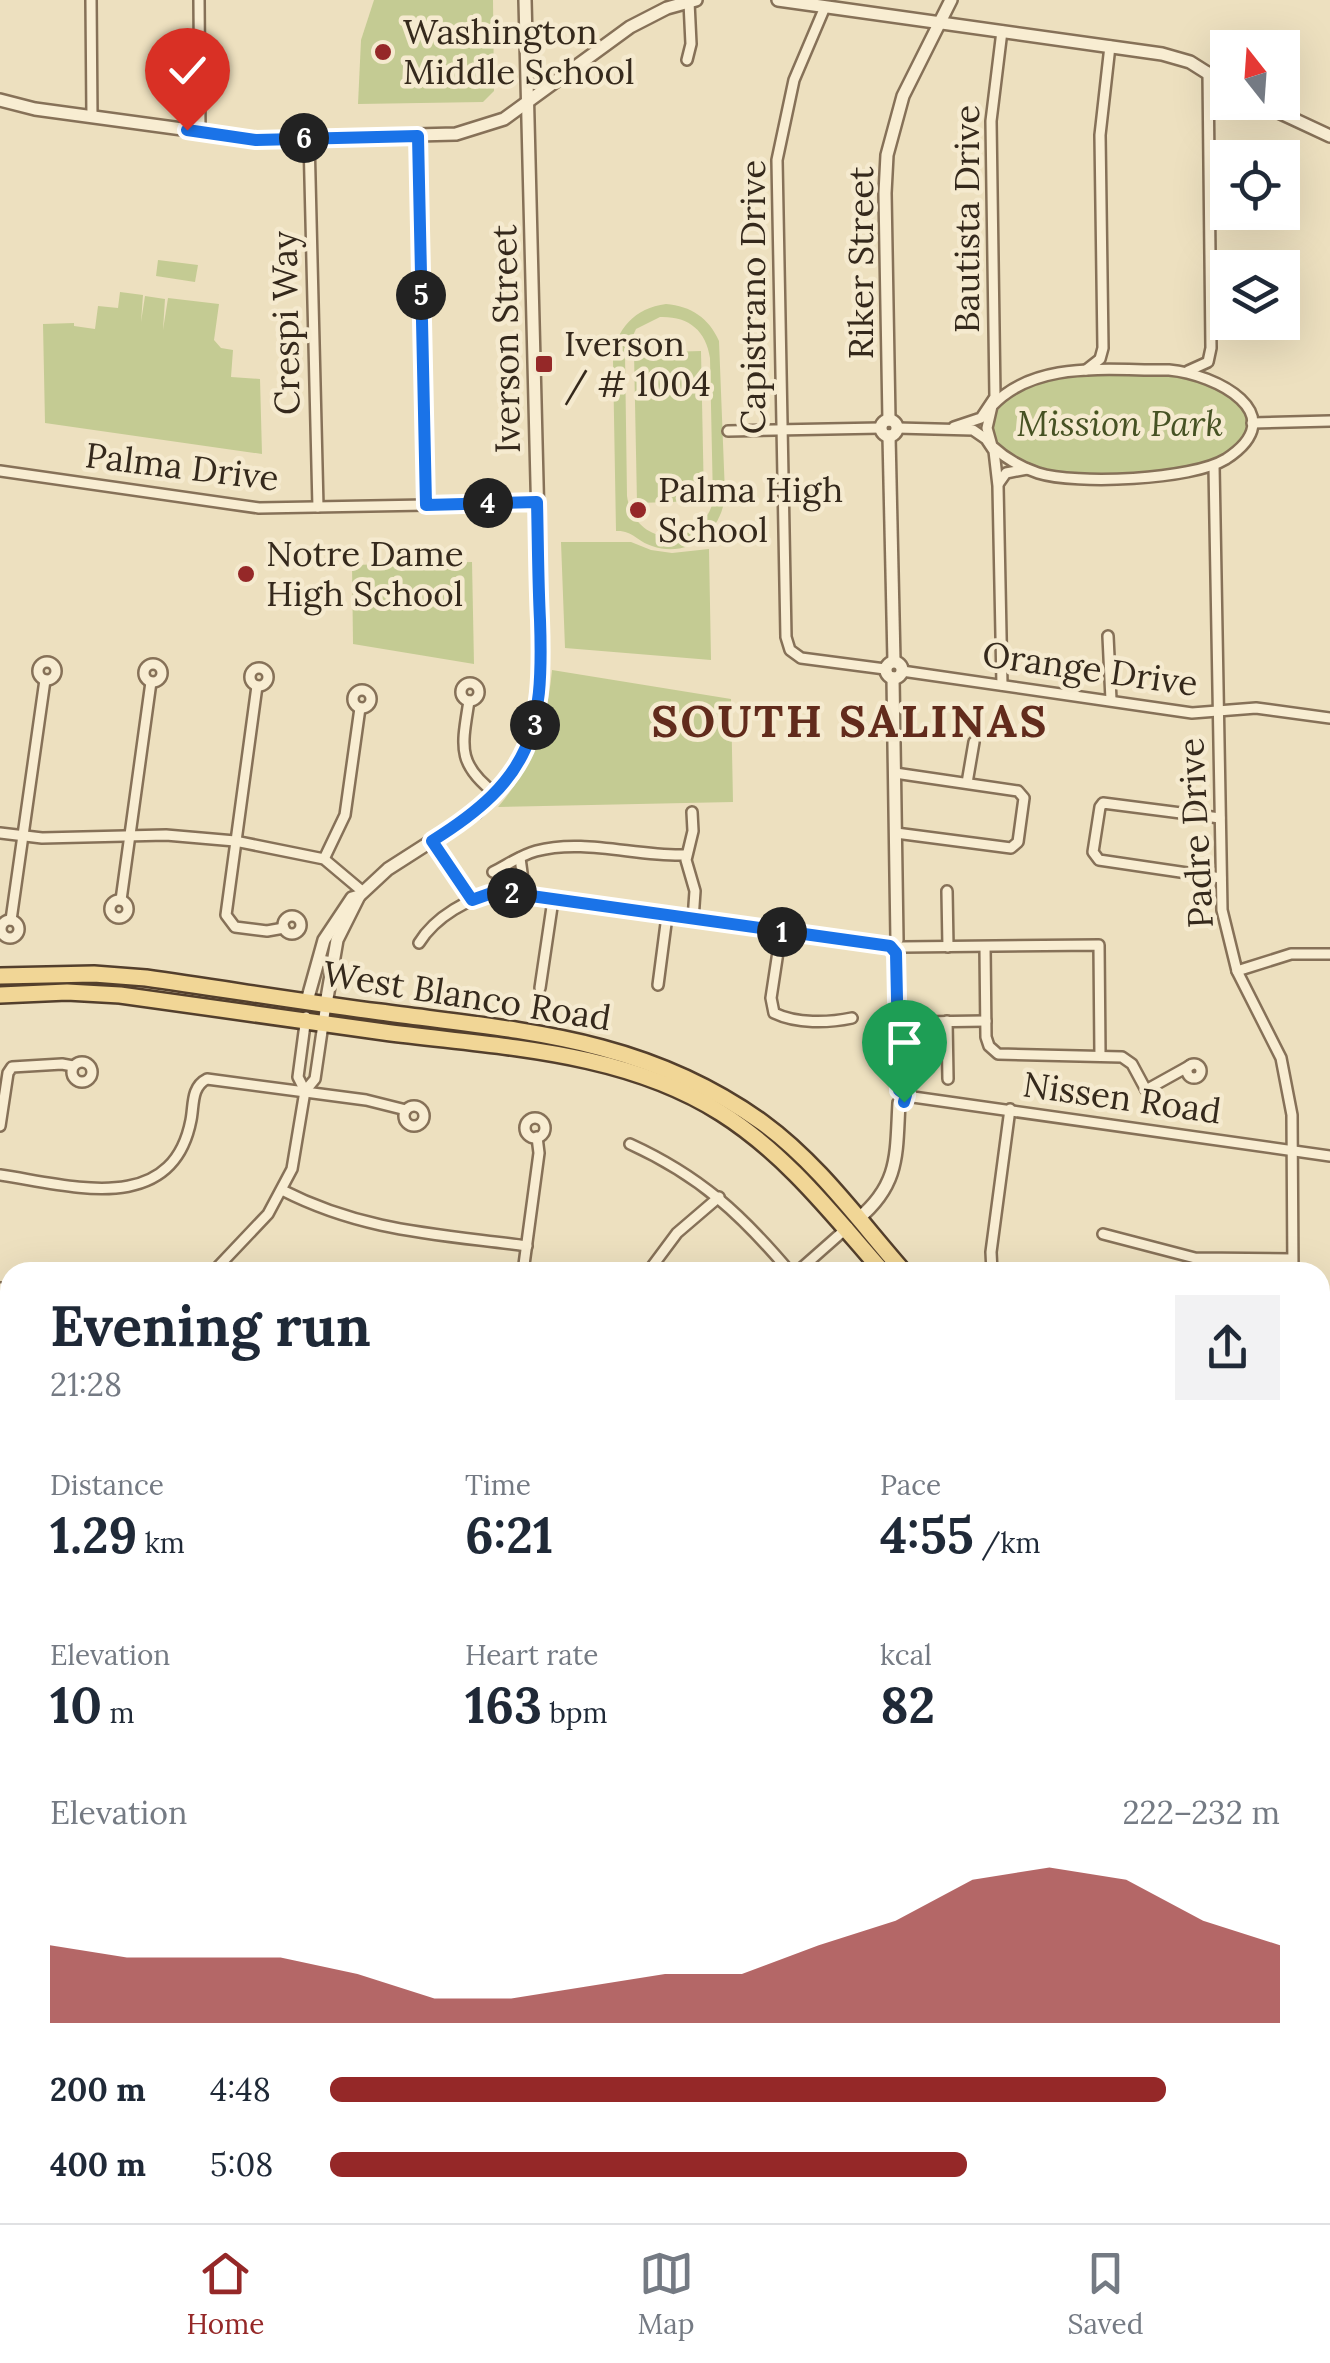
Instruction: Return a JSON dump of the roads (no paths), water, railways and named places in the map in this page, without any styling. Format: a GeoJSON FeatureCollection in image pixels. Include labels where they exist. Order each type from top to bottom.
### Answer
{"type":"FeatureCollection","features":[{"type":"Feature","properties":{"kind":"main road","name":"West Blanco Road"},"geometry":{"type":"LineString","coordinates":[[0,976],[94,974],[308,1001],[578,1040],[653,1062],[712,1090],[768,1126],[808,1162],[876,1262]]}},
{"type":"Feature","properties":{"kind":"main road","name":"West Blanco Road"},"geometry":{"type":"LineString","coordinates":[[0,995],[120,995],[590,1060],[655,1079],[737,1124],[893,1262]]}},
{"type":"Feature","properties":{"kind":"street"},"geometry":{"type":"LineString","coordinates":[[90,0],[92,116]]}},
{"type":"Feature","properties":{"kind":"street"},"geometry":{"type":"LineString","coordinates":[[199,0],[200,131]]}},
{"type":"Feature","properties":{"kind":"street","name":"Iverson Street"},"geometry":{"type":"LineString","coordinates":[[308,1001],[324,940],[352,898],[496,794],[522,757],[539,709],[541,643],[525,0]]}},
{"type":"Feature","properties":{"kind":"street"},"geometry":{"type":"LineString","coordinates":[[778,0],[1176,57],[1208,72],[1211,348],[1216,373],[1224,386]]}},
{"type":"Feature","properties":{"kind":"street","name":"Riker Street"},"geometry":{"type":"LineString","coordinates":[[805,1262],[878,1201],[896,1163],[901,1096],[884,194],[887,156],[903,96],[951,0]]}},
{"type":"Feature","properties":{"kind":"street"},"geometry":{"type":"LineString","coordinates":[[0,100],[35,109],[256,140],[456,134],[480,128],[528,104],[655,6],[693,1],[686,60]]}},
{"type":"Feature","properties":{"kind":"street","name":"Capistrano Drive"},"geometry":{"type":"LineString","coordinates":[[793,653],[786,637],[777,160],[794,80],[824,6]]}},
{"type":"Feature","properties":{"kind":"street","name":"Bautista Drive"},"geometry":{"type":"LineString","coordinates":[[998,486],[987,428],[996,360],[991,121],[1002,31]]}},
{"type":"Feature","properties":{"kind":"street"},"geometry":{"type":"LineString","coordinates":[[1110,46],[1100,134],[1103,348],[1108,361],[1123,371]]}},
{"type":"Feature","properties":{"kind":"street"},"geometry":{"type":"LineString","coordinates":[[1296,120],[1330,136]]}},
{"type":"Feature","properties":{"kind":"street"},"geometry":{"type":"LineString","coordinates":[[418,136],[426,505]]}},
{"type":"Feature","properties":{"kind":"street","name":"Crespi Way"},"geometry":{"type":"LineString","coordinates":[[310,138],[318,507]]}},
{"type":"Feature","properties":{"kind":"street"},"geometry":{"type":"LineString","coordinates":[[1083,371],[1098,362],[1103,348]]}},
{"type":"Feature","properties":{"kind":"street"},"geometry":{"type":"LineString","coordinates":[[1186,372],[1204,366],[1211,348]]}},
{"type":"Feature","properties":{"kind":"street"},"geometry":{"type":"LineString","coordinates":[[996,360],[1005,378],[1024,383]]}},
{"type":"Feature","properties":{"kind":"street"},"geometry":{"type":"LineString","coordinates":[[954,427],[978,421],[1024,383],[1047,374],[1083,371],[1186,372],[1224,386],[1244,402],[1252,423],[1240,448],[1214,466],[1193,473],[1067,478],[1029,470],[1006,473],[998,486],[1002,685]]}},
{"type":"Feature","properties":{"kind":"street"},"geometry":{"type":"LineString","coordinates":[[1252,423],[1330,421]]}},
{"type":"Feature","properties":{"kind":"street"},"geometry":{"type":"LineString","coordinates":[[728,431],[954,427],[978,432],[1029,470]]}},
{"type":"Feature","properties":{"kind":"street","name":"Padre Drive"},"geometry":{"type":"LineString","coordinates":[[1214,466],[1224,927],[1237,971],[1281,1058],[1290,1089],[1292,1262]]}},
{"type":"Feature","properties":{"kind":"street","name":"Palma Drive"},"geometry":{"type":"LineString","coordinates":[[0,470],[259,508],[537,502]]}},
{"type":"Feature","properties":{"kind":"street"},"geometry":{"type":"LineString","coordinates":[[1193,473],[1208,480],[1214,498]]}},
{"type":"Feature","properties":{"kind":"street"},"geometry":{"type":"LineString","coordinates":[[1108,636],[1110,700]]}},
{"type":"Feature","properties":{"kind":"street","name":"Orange Drive"},"geometry":{"type":"LineString","coordinates":[[793,653],[800,658],[1192,713],[1256,708],[1330,718]]}},
{"type":"Feature","properties":{"kind":"street"},"geometry":{"type":"LineString","coordinates":[[11,920],[45,680]]}},
{"type":"Feature","properties":{"kind":"street"},"geometry":{"type":"LineString","coordinates":[[122,900],[151,682]]}},
{"type":"Feature","properties":{"kind":"street"},"geometry":{"type":"LineString","coordinates":[[258,686],[225,911],[235,927],[268,931],[284,928]]}},
{"type":"Feature","properties":{"kind":"street"},"geometry":{"type":"LineString","coordinates":[[469,701],[464,756],[471,771],[496,794]]}},
{"type":"Feature","properties":{"kind":"street"},"geometry":{"type":"LineString","coordinates":[[324,858],[345,815],[360,708]]}},
{"type":"Feature","properties":{"kind":"street"},"geometry":{"type":"LineString","coordinates":[[967,783],[974,742]]}},
{"type":"Feature","properties":{"kind":"street"},"geometry":{"type":"LineString","coordinates":[[895,773],[1024,794],[1016,844],[1008,848],[896,832]]}},
{"type":"Feature","properties":{"kind":"street"},"geometry":{"type":"LineString","coordinates":[[1220,818],[1104,803],[1100,807],[1093,852],[1099,860],[1221,878]]}},
{"type":"Feature","properties":{"kind":"street"},"geometry":{"type":"LineString","coordinates":[[692,812],[686,856],[696,891],[694,920]]}},
{"type":"Feature","properties":{"kind":"street"},"geometry":{"type":"LineString","coordinates":[[0,833],[235,840],[324,858],[360,893]]}},
{"type":"Feature","properties":{"kind":"street"},"geometry":{"type":"LineString","coordinates":[[432,841],[472,900]]}},
{"type":"Feature","properties":{"kind":"street"},"geometry":{"type":"LineString","coordinates":[[493,872],[540,850],[582,848],[686,856]]}},
{"type":"Feature","properties":{"kind":"street"},"geometry":{"type":"LineString","coordinates":[[520,858],[525,895]]}},
{"type":"Feature","properties":{"kind":"street"},"geometry":{"type":"LineString","coordinates":[[947,891],[948,947]]}},
{"type":"Feature","properties":{"kind":"street"},"geometry":{"type":"LineString","coordinates":[[419,943],[428,928],[472,900],[500,892],[896,947],[1099,945],[1100,1055]]}},
{"type":"Feature","properties":{"kind":"street","name":"Iverson Street"},"geometry":{"type":"LineString","coordinates":[[326,1004],[337,940],[360,893]]}},
{"type":"Feature","properties":{"kind":"street"},"geometry":{"type":"LineString","coordinates":[[540,988],[553,900]]}},
{"type":"Feature","properties":{"kind":"street"},"geometry":{"type":"LineString","coordinates":[[658,985],[668,916]]}},
{"type":"Feature","properties":{"kind":"street"},"geometry":{"type":"LineString","coordinates":[[781,932],[771,998],[774,1013],[828,1022],[852,1018]]}},
{"type":"Feature","properties":{"kind":"street"},"geometry":{"type":"LineString","coordinates":[[985,947],[989,1046],[1002,1055],[1125,1058],[1146,1090],[1191,1065]]}},
{"type":"Feature","properties":{"kind":"street"},"geometry":{"type":"LineString","coordinates":[[1237,971],[1291,954],[1330,954]]}},
{"type":"Feature","properties":{"kind":"street"},"geometry":{"type":"LineString","coordinates":[[305,1091],[298,1076],[308,1001]]}},
{"type":"Feature","properties":{"kind":"street"},"geometry":{"type":"LineString","coordinates":[[223,1262],[258,1226],[282,1190],[296,1154],[305,1091],[315,1079],[326,1004]]}},
{"type":"Feature","properties":{"kind":"street"},"geometry":{"type":"LineString","coordinates":[[918,1022],[986,1020]]}},
{"type":"Feature","properties":{"kind":"street"},"geometry":{"type":"LineString","coordinates":[[946,1021],[948,1079]]}},
{"type":"Feature","properties":{"kind":"street"},"geometry":{"type":"LineString","coordinates":[[0,1126],[12,1067],[73,1066]]}},
{"type":"Feature","properties":{"kind":"street"},"geometry":{"type":"LineString","coordinates":[[0,1175],[98,1189],[130,1187],[158,1174],[176,1156],[188,1132],[196,1090],[203,1081],[212,1079],[382,1102],[406,1110]]}},
{"type":"Feature","properties":{"kind":"street","name":"Nissen Road"},"geometry":{"type":"LineString","coordinates":[[901,1096],[1330,1156]]}},
{"type":"Feature","properties":{"kind":"street"},"geometry":{"type":"LineString","coordinates":[[992,1262],[1010,1109]]}},
{"type":"Feature","properties":{"kind":"street"},"geometry":{"type":"LineString","coordinates":[[524,1262],[540,1152],[538,1137]]}},
{"type":"Feature","properties":{"kind":"street"},"geometry":{"type":"LineString","coordinates":[[630,1144],[678,1168],[719,1197],[783,1262]]}},
{"type":"Feature","properties":{"kind":"street"},"geometry":{"type":"LineString","coordinates":[[282,1190],[328,1213],[366,1224],[526,1246]]}},
{"type":"Feature","properties":{"kind":"street"},"geometry":{"type":"LineString","coordinates":[[655,1262],[677,1233],[719,1197]]}},
{"type":"Feature","properties":{"kind":"street"},"geometry":{"type":"LineString","coordinates":[[1103,1234],[1195,1258],[1292,1259]]}},
{"type":"Feature","properties":{"kind":"place","name":"Washington Middle School"},"geometry":{"type":"Point","coordinates":[383,52]}},
{"type":"Feature","properties":{"kind":"place","name":"Iverson / # 1004"},"geometry":{"type":"Point","coordinates":[544,364]}},
{"type":"Feature","properties":{"kind":"place","name":"Palma High School"},"geometry":{"type":"Point","coordinates":[638,510]}},
{"type":"Feature","properties":{"kind":"place","name":"Notre Dame High School"},"geometry":{"type":"Point","coordinates":[246,574]}},
{"type":"Feature","properties":{"kind":"district","name":"SOUTH SALINAS"},"geometry":{"type":"Point","coordinates":[850,721]}},
{"type":"Feature","properties":{"kind":"park label","name":"Mission Park"},"geometry":{"type":"Point","coordinates":[1120,424]}}]}
